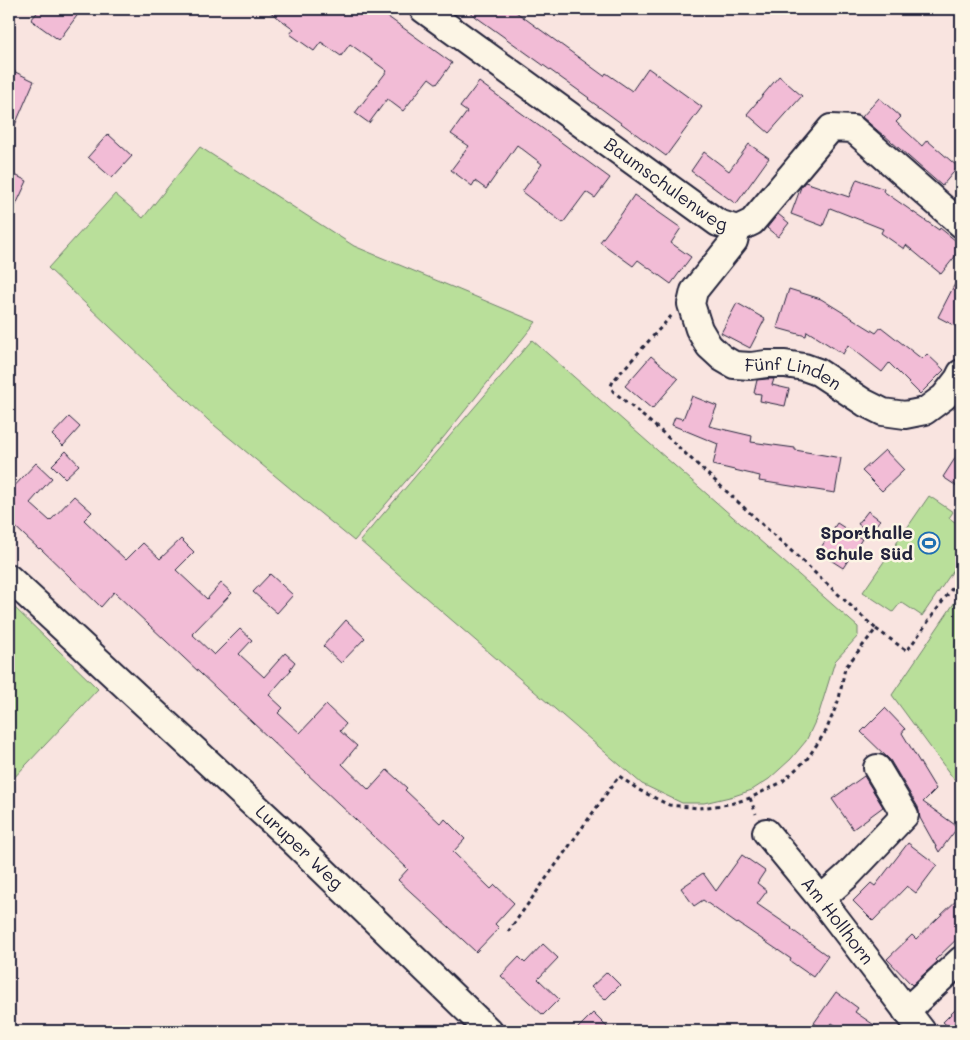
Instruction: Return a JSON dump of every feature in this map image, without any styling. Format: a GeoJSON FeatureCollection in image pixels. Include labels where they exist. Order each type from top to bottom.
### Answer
{"type":"FeatureCollection","features":[{"type":"Feature","properties":{"kind":"street","name":"Baumschulenweg"},"geometry":{"type":"LineString","coordinates":[[423,9],[718,223],[736,230],[752,222],[831,128],[853,129],[961,224]]}},
{"type":"Feature","properties":{"kind":"street"},"geometry":{"type":"LineString","coordinates":[[694,291],[734,241],[736,230]]}},
{"type":"Feature","properties":{"kind":"street","name":"Fünf Linden"},"geometry":{"type":"LineString","coordinates":[[694,291],[692,304],[699,329],[709,346],[722,358],[734,364],[751,366],[785,364],[804,367],[818,372],[864,403],[883,412],[904,415],[925,411],[944,397],[961,373]]}},
{"type":"Feature","properties":{"kind":"street","name":"Luruper Weg"},"geometry":{"type":"LineString","coordinates":[[9,578],[292,840],[489,1031]]}},
{"type":"Feature","properties":{"kind":"street"},"geometry":{"type":"LineString","coordinates":[[821,899],[848,875],[905,815],[876,768]]}},
{"type":"Feature","properties":{"kind":"street","name":"Am Hollhorn"},"geometry":{"type":"LineString","coordinates":[[766,832],[821,899],[914,1021],[961,960]]}},
{"type":"Feature","properties":{"kind":"path"},"geometry":{"type":"LineString","coordinates":[[694,291],[613,381],[613,391],[669,438],[876,629],[907,651],[961,576]]}},
{"type":"Feature","properties":{"kind":"path"},"geometry":{"type":"LineString","coordinates":[[508,932],[619,776],[639,790],[670,805],[699,808],[730,804],[750,798],[782,782],[807,759],[826,731],[838,699],[845,668],[876,629]]}},
{"type":"Feature","properties":{"kind":"green space"},"geometry":{"type":"Polygon","coordinates":[[[200,147],[354,246],[536,322],[443,438],[354,541],[208,420],[48,268],[115,194],[143,218],[200,147]]]}},
{"type":"Feature","properties":{"kind":"green space"},"geometry":{"type":"Polygon","coordinates":[[[532,340],[858,627],[858,636],[835,661],[819,713],[806,741],[791,759],[769,779],[752,790],[704,803],[682,803],[642,784],[360,541],[532,340]]]}},
{"type":"Feature","properties":{"kind":"green space","name":"Sporthalle Schule Süd"},"geometry":{"type":"Polygon","coordinates":[[[929,496],[953,512],[949,518],[961,526],[961,559],[922,616],[901,602],[893,612],[863,592],[929,496]]]}},
{"type":"Feature","properties":{"kind":"green space"},"geometry":{"type":"Polygon","coordinates":[[[961,593],[961,789],[892,695],[961,593]]]}},
{"type":"Feature","properties":{"kind":"green space"},"geometry":{"type":"Polygon","coordinates":[[[9,602],[98,689],[9,783],[9,602]]]}},
{"type":"Feature","properties":{"kind":"building"},"geometry":{"type":"Polygon","coordinates":[[[40,9],[82,9],[59,40],[31,20],[40,9]]]}},
{"type":"Feature","properties":{"kind":"building"},"geometry":{"type":"Polygon","coordinates":[[[266,9],[377,9],[452,63],[437,84],[429,78],[403,111],[387,99],[369,123],[355,113],[387,71],[350,44],[341,56],[321,42],[314,51],[290,34],[294,29],[266,9]]]}},
{"type":"Feature","properties":{"kind":"building"},"geometry":{"type":"Polygon","coordinates":[[[465,9],[512,9],[604,76],[606,73],[632,91],[648,68],[702,107],[666,156],[465,9]]]}},
{"type":"Feature","properties":{"kind":"building"},"geometry":{"type":"Polygon","coordinates":[[[9,69],[34,81],[9,139],[9,69]]]}},
{"type":"Feature","properties":{"kind":"building"},"geometry":{"type":"Polygon","coordinates":[[[779,76],[802,96],[769,133],[747,114],[779,76]]]}},
{"type":"Feature","properties":{"kind":"building"},"geometry":{"type":"Polygon","coordinates":[[[479,82],[610,178],[595,198],[586,192],[563,223],[522,192],[542,164],[517,145],[486,189],[475,181],[472,186],[451,170],[469,146],[451,134],[467,112],[460,107],[479,82]]]}},
{"type":"Feature","properties":{"kind":"building"},"geometry":{"type":"Polygon","coordinates":[[[879,98],[901,117],[896,122],[922,146],[927,140],[958,167],[942,186],[862,117],[879,98]]]}},
{"type":"Feature","properties":{"kind":"building"},"geometry":{"type":"Polygon","coordinates":[[[108,134],[132,156],[112,178],[88,157],[108,134]]]}},
{"type":"Feature","properties":{"kind":"building"},"geometry":{"type":"Polygon","coordinates":[[[749,144],[769,158],[736,204],[691,171],[704,152],[729,171],[749,144]]]}},
{"type":"Feature","properties":{"kind":"building"},"geometry":{"type":"Polygon","coordinates":[[[9,172],[27,181],[9,220],[9,172]]]}},
{"type":"Feature","properties":{"kind":"building"},"geometry":{"type":"Polygon","coordinates":[[[857,179],[884,189],[883,191],[939,230],[940,228],[961,245],[961,249],[941,274],[906,245],[904,249],[881,233],[883,229],[830,208],[823,226],[791,214],[801,187],[805,182],[849,197],[857,179]]]}},
{"type":"Feature","properties":{"kind":"building"},"geometry":{"type":"Polygon","coordinates":[[[634,195],[681,228],[671,243],[691,257],[671,284],[638,260],[633,266],[600,242],[634,195]]]}},
{"type":"Feature","properties":{"kind":"building"},"geometry":{"type":"Polygon","coordinates":[[[778,214],[789,223],[778,237],[767,228],[778,214]]]}},
{"type":"Feature","properties":{"kind":"building"},"geometry":{"type":"Polygon","coordinates":[[[961,272],[961,329],[938,317],[961,272]]]}},
{"type":"Feature","properties":{"kind":"building"},"geometry":{"type":"Polygon","coordinates":[[[789,289],[821,299],[876,333],[881,327],[922,359],[927,354],[944,370],[920,394],[889,363],[882,372],[848,345],[843,354],[807,331],[806,336],[777,328],[789,289]]]}},
{"type":"Feature","properties":{"kind":"building"},"geometry":{"type":"Polygon","coordinates":[[[737,303],[765,319],[750,348],[721,333],[737,303]]]}},
{"type":"Feature","properties":{"kind":"building"},"geometry":{"type":"Polygon","coordinates":[[[651,356],[678,379],[652,409],[625,386],[651,356]]]}},
{"type":"Feature","properties":{"kind":"building"},"geometry":{"type":"Polygon","coordinates":[[[774,379],[772,385],[789,389],[785,406],[760,401],[761,394],[754,393],[757,380],[774,379]]]}},
{"type":"Feature","properties":{"kind":"building"},"geometry":{"type":"Polygon","coordinates":[[[692,396],[717,406],[709,426],[752,436],[751,442],[795,448],[795,450],[841,458],[835,493],[759,481],[760,476],[713,465],[718,444],[672,425],[675,417],[683,419],[692,396]]]}},
{"type":"Feature","properties":{"kind":"building"},"geometry":{"type":"Polygon","coordinates":[[[69,417],[80,427],[63,446],[52,435],[69,417]]]}},
{"type":"Feature","properties":{"kind":"building"},"geometry":{"type":"Polygon","coordinates":[[[961,449],[961,489],[943,477],[961,449]]]}},
{"type":"Feature","properties":{"kind":"building"},"geometry":{"type":"Polygon","coordinates":[[[885,450],[904,470],[882,491],[862,471],[885,450]]]}},
{"type":"Feature","properties":{"kind":"building"},"geometry":{"type":"Polygon","coordinates":[[[66,451],[79,465],[65,478],[52,465],[66,451]]]}},
{"type":"Feature","properties":{"kind":"building"},"geometry":{"type":"Polygon","coordinates":[[[36,463],[52,478],[30,503],[50,521],[74,496],[92,512],[84,520],[126,560],[143,543],[160,559],[181,539],[194,552],[176,570],[207,599],[221,583],[232,593],[192,634],[214,655],[240,629],[252,640],[239,654],[264,677],[285,653],[295,662],[291,670],[269,695],[283,708],[278,713],[300,733],[326,705],[346,724],[340,731],[357,746],[342,764],[369,790],[387,770],[441,824],[445,819],[465,839],[453,852],[491,889],[495,885],[514,903],[495,924],[499,928],[476,952],[398,880],[408,869],[114,592],[101,607],[9,521],[9,492],[36,463]]]}},
{"type":"Feature","properties":{"kind":"building"},"geometry":{"type":"Polygon","coordinates":[[[868,511],[880,520],[870,532],[858,524],[868,511]]]}},
{"type":"Feature","properties":{"kind":"building"},"geometry":{"type":"Polygon","coordinates":[[[837,523],[862,539],[843,568],[818,552],[837,523]]]}},
{"type":"Feature","properties":{"kind":"building"},"geometry":{"type":"Polygon","coordinates":[[[270,574],[293,595],[277,613],[253,592],[270,574]]]}},
{"type":"Feature","properties":{"kind":"building"},"geometry":{"type":"Polygon","coordinates":[[[346,620],[365,638],[341,663],[323,646],[346,620]]]}},
{"type":"Feature","properties":{"kind":"building"},"geometry":{"type":"Polygon","coordinates":[[[885,708],[905,729],[902,733],[936,789],[923,802],[958,827],[939,852],[920,818],[918,807],[890,760],[861,732],[885,708]]]}},
{"type":"Feature","properties":{"kind":"building"},"geometry":{"type":"Polygon","coordinates":[[[864,776],[883,807],[853,829],[832,799],[864,776]]]}},
{"type":"Feature","properties":{"kind":"building"},"geometry":{"type":"Polygon","coordinates":[[[908,843],[937,865],[916,893],[907,886],[873,921],[853,901],[871,883],[875,886],[908,843]]]}},
{"type":"Feature","properties":{"kind":"building"},"geometry":{"type":"Polygon","coordinates":[[[742,855],[765,871],[757,883],[767,891],[757,904],[828,956],[813,977],[790,961],[791,959],[703,900],[694,906],[681,888],[703,873],[716,891],[742,855]]]}},
{"type":"Feature","properties":{"kind":"building"},"geometry":{"type":"Polygon","coordinates":[[[961,896],[961,935],[935,960],[937,962],[912,985],[887,959],[912,935],[916,939],[961,896]]]}},
{"type":"Feature","properties":{"kind":"building"},"geometry":{"type":"Polygon","coordinates":[[[543,944],[558,958],[538,979],[559,999],[543,1015],[501,976],[519,957],[525,963],[543,944]]]}},
{"type":"Feature","properties":{"kind":"building"},"geometry":{"type":"Polygon","coordinates":[[[607,972],[620,985],[605,1000],[591,987],[607,972]]]}},
{"type":"Feature","properties":{"kind":"building"},"geometry":{"type":"Polygon","coordinates":[[[836,992],[858,1008],[855,1012],[883,1031],[844,1031],[832,1023],[825,1031],[814,1023],[836,992]]]}},
{"type":"Feature","properties":{"kind":"building"},"geometry":{"type":"Polygon","coordinates":[[[961,1004],[961,1031],[953,1031],[943,1022],[961,1004]]]}},
{"type":"Feature","properties":{"kind":"building"},"geometry":{"type":"Polygon","coordinates":[[[593,1013],[611,1031],[575,1031],[593,1013]]]}},
{"type":"Feature","properties":{"kind":"place","name":"Sporthalle Schule Süd"},"geometry":{"type":"Point","coordinates":[929,543]}}]}
